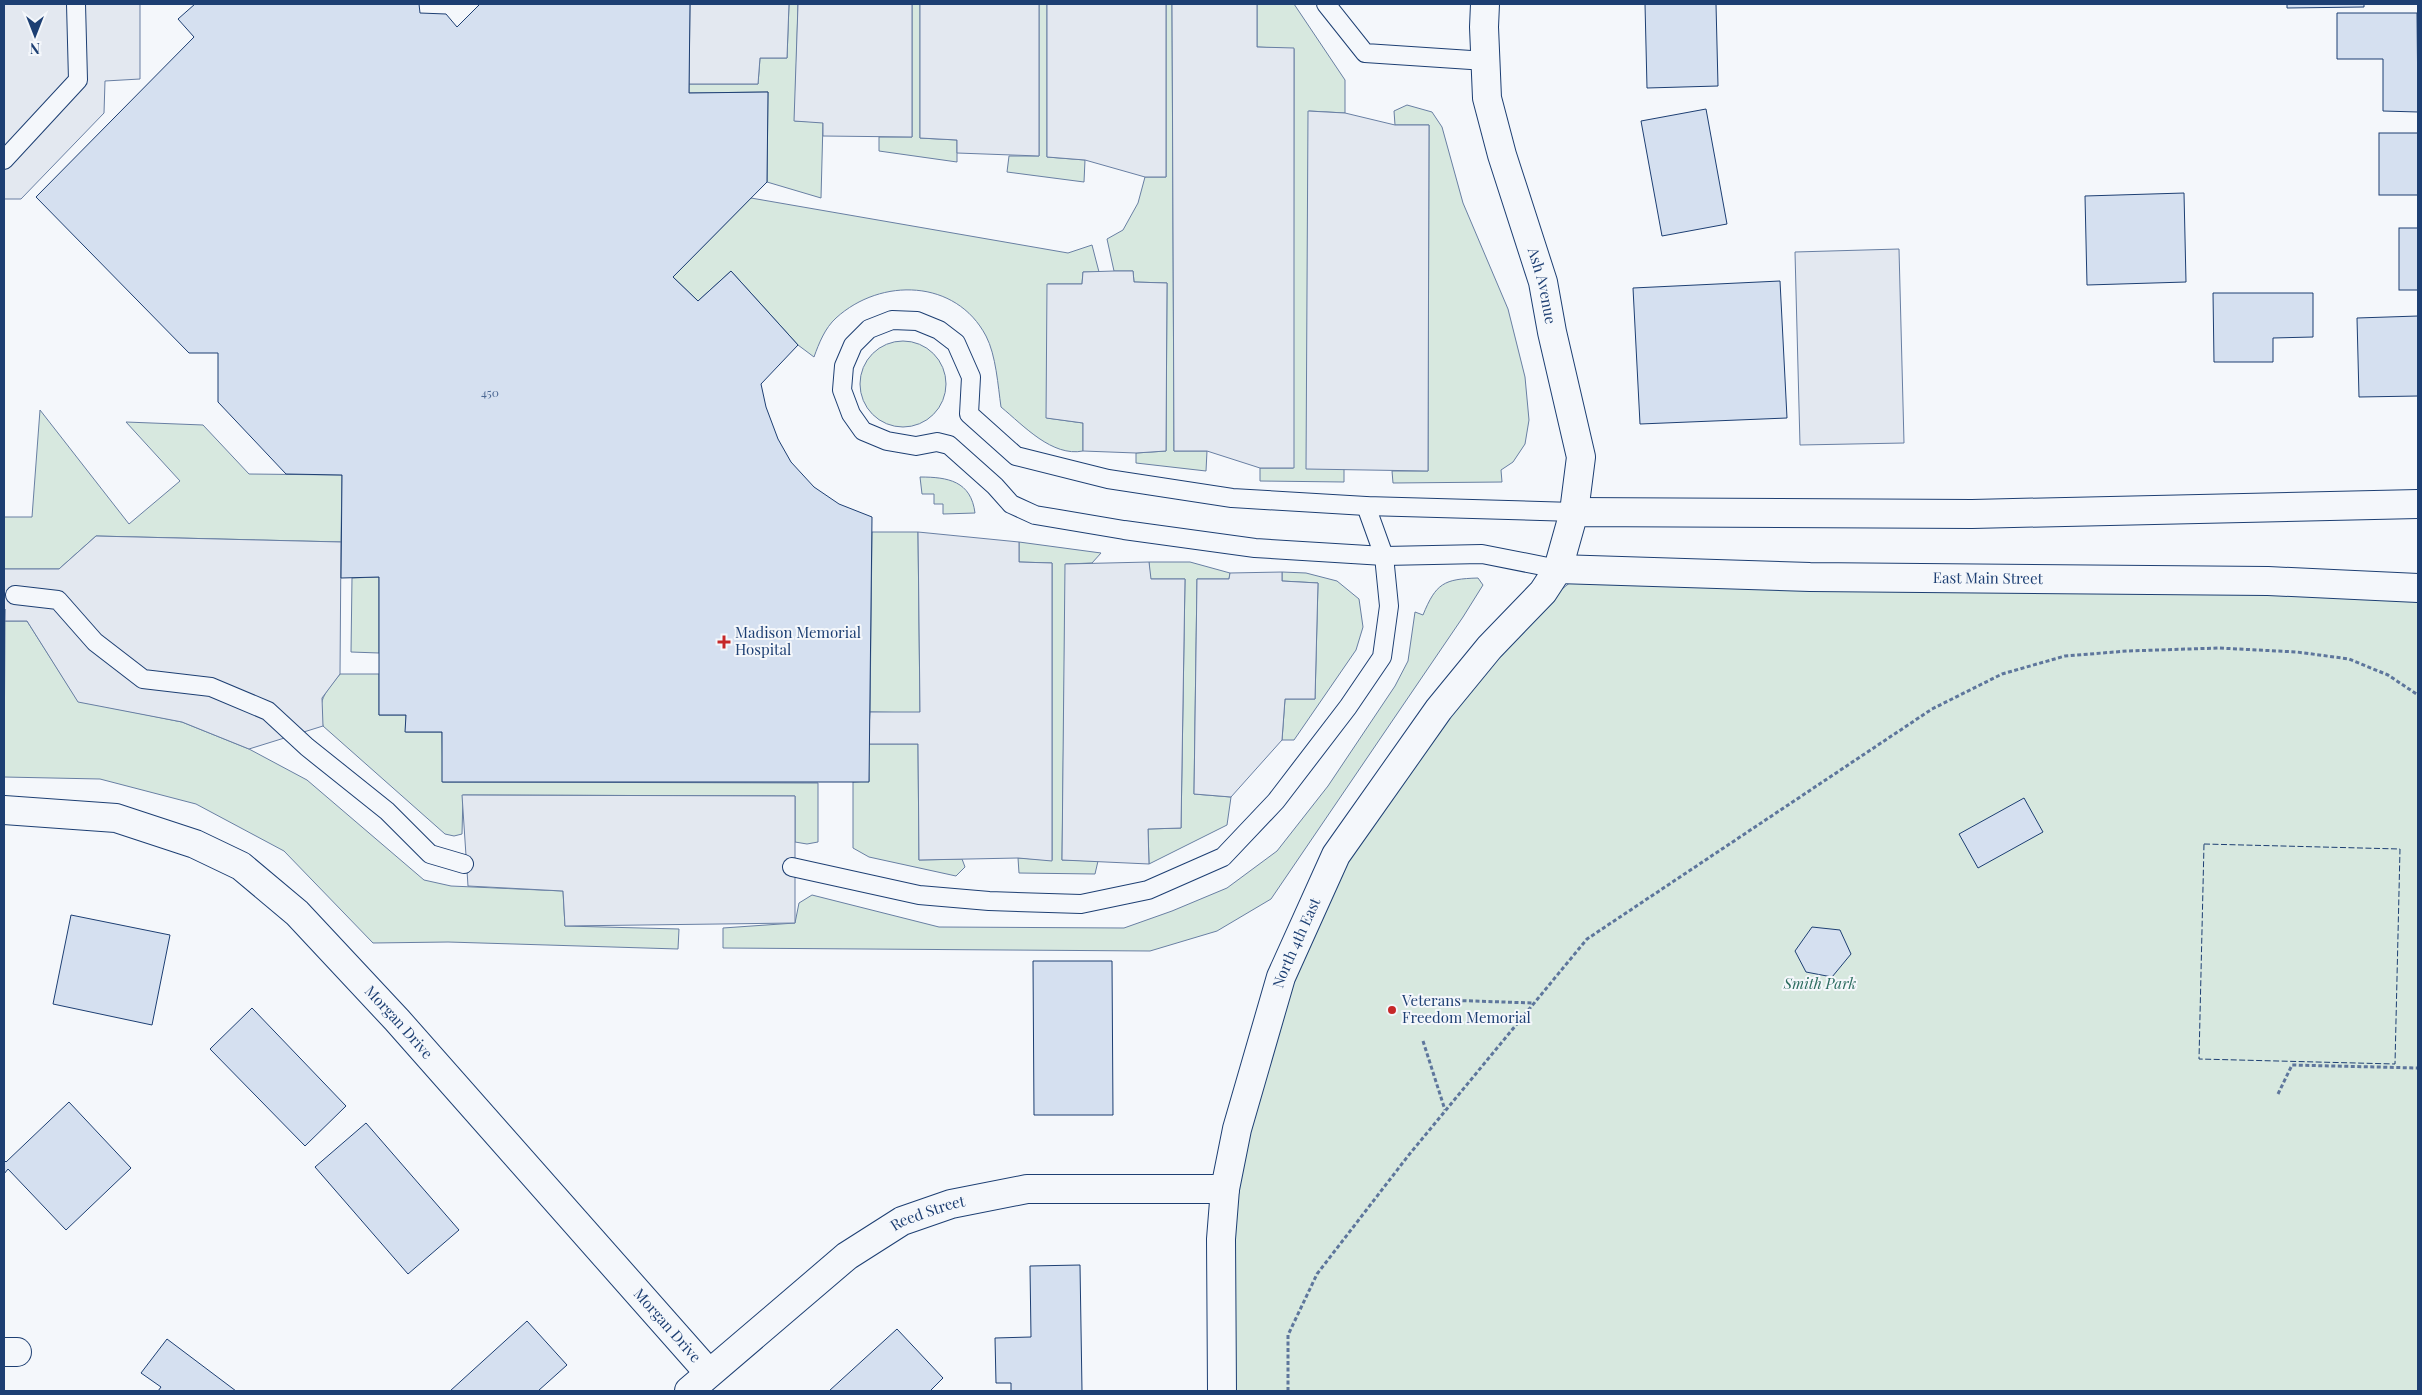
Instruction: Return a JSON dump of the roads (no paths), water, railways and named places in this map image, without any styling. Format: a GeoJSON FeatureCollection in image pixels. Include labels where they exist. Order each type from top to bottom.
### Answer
{"type":"FeatureCollection","features":[{"type":"Feature","properties":{"kind":"street","name":"Ash Avenue"},"geometry":{"type":"LineString","coordinates":[[1485,4],[1487,98],[1502,155],[1543,282],[1581,457],[1574,512],[1558,569]]}},
{"type":"Feature","properties":{"kind":"street"},"geometry":{"type":"LineString","coordinates":[[1574,512],[1972,514],[2418,504]]}},
{"type":"Feature","properties":{"kind":"street","name":"East Main Street"},"geometry":{"type":"LineString","coordinates":[[1558,569],[1800,577],[2268,581],[2418,588]]}},
{"type":"Feature","properties":{"kind":"street","name":"North 4th East"},"geometry":{"type":"LineString","coordinates":[[1222,1391],[1221,1239],[1225,1189],[1237,1129],[1281,977],[1336,855],[1439,709],[1489,648],[1543,592],[1558,569]]}},
{"type":"Feature","properties":{"kind":"street","name":"Morgan Drive"},"geometry":{"type":"LineString","coordinates":[[4,810],[116,818],[195,844],[241,866],[297,913],[397,1020],[709,1373]]}},
{"type":"Feature","properties":{"kind":"street","name":"Reed Street"},"geometry":{"type":"LineString","coordinates":[[689,1391],[847,1256],[902,1221],[950,1204],[1027,1188],[1225,1189]]}},
{"type":"Feature","properties":{"kind":"lane"},"geometry":{"type":"LineString","coordinates":[[4,160],[78,80],[76,4]]}},
{"type":"Feature","properties":{"kind":"lane"},"geometry":{"type":"LineString","coordinates":[[1326,4],[1365,54],[1486,61]]}},
{"type":"Feature","properties":{"kind":"lane"},"geometry":{"type":"LineString","coordinates":[[1558,569],[1482,554],[1384,556],[1255,548],[1124,530],[1035,515],[1010,504],[995,486],[949,444],[937,442],[916,446],[887,441],[864,431],[851,414],[842,390],[844,366],[853,345],[869,329],[892,320],[917,321],[939,330],[956,343],[970,377],[969,414],[1016,456],[1108,479],[1232,498],[1366,506],[1574,512]]}},
{"type":"Feature","properties":{"kind":"lane"},"geometry":{"type":"LineString","coordinates":[[792,867],[919,895],[989,901],[1081,904],[1148,890],[1223,857],[1276,801],[1348,707],[1382,657],[1389,606],[1384,556],[1366,506]]}},
{"type":"Feature","properties":{"kind":"lane"},"geometry":{"type":"LineString","coordinates":[[15,595],[58,600],[95,642],[143,679],[211,687],[268,711],[307,747],[387,811],[430,854],[464,864]]}},
{"type":"Feature","properties":{"kind":"place","name":"Madison Memorial Hospital"},"geometry":{"type":"Point","coordinates":[724,642]}},
{"type":"Feature","properties":{"kind":"place","name":"Veterans Freedom Memorial"},"geometry":{"type":"Point","coordinates":[1392,1010]}},
{"type":"Feature","properties":{"kind":"park label","name":"Smith Park"},"geometry":{"type":"Point","coordinates":[1820,984]}}]}
